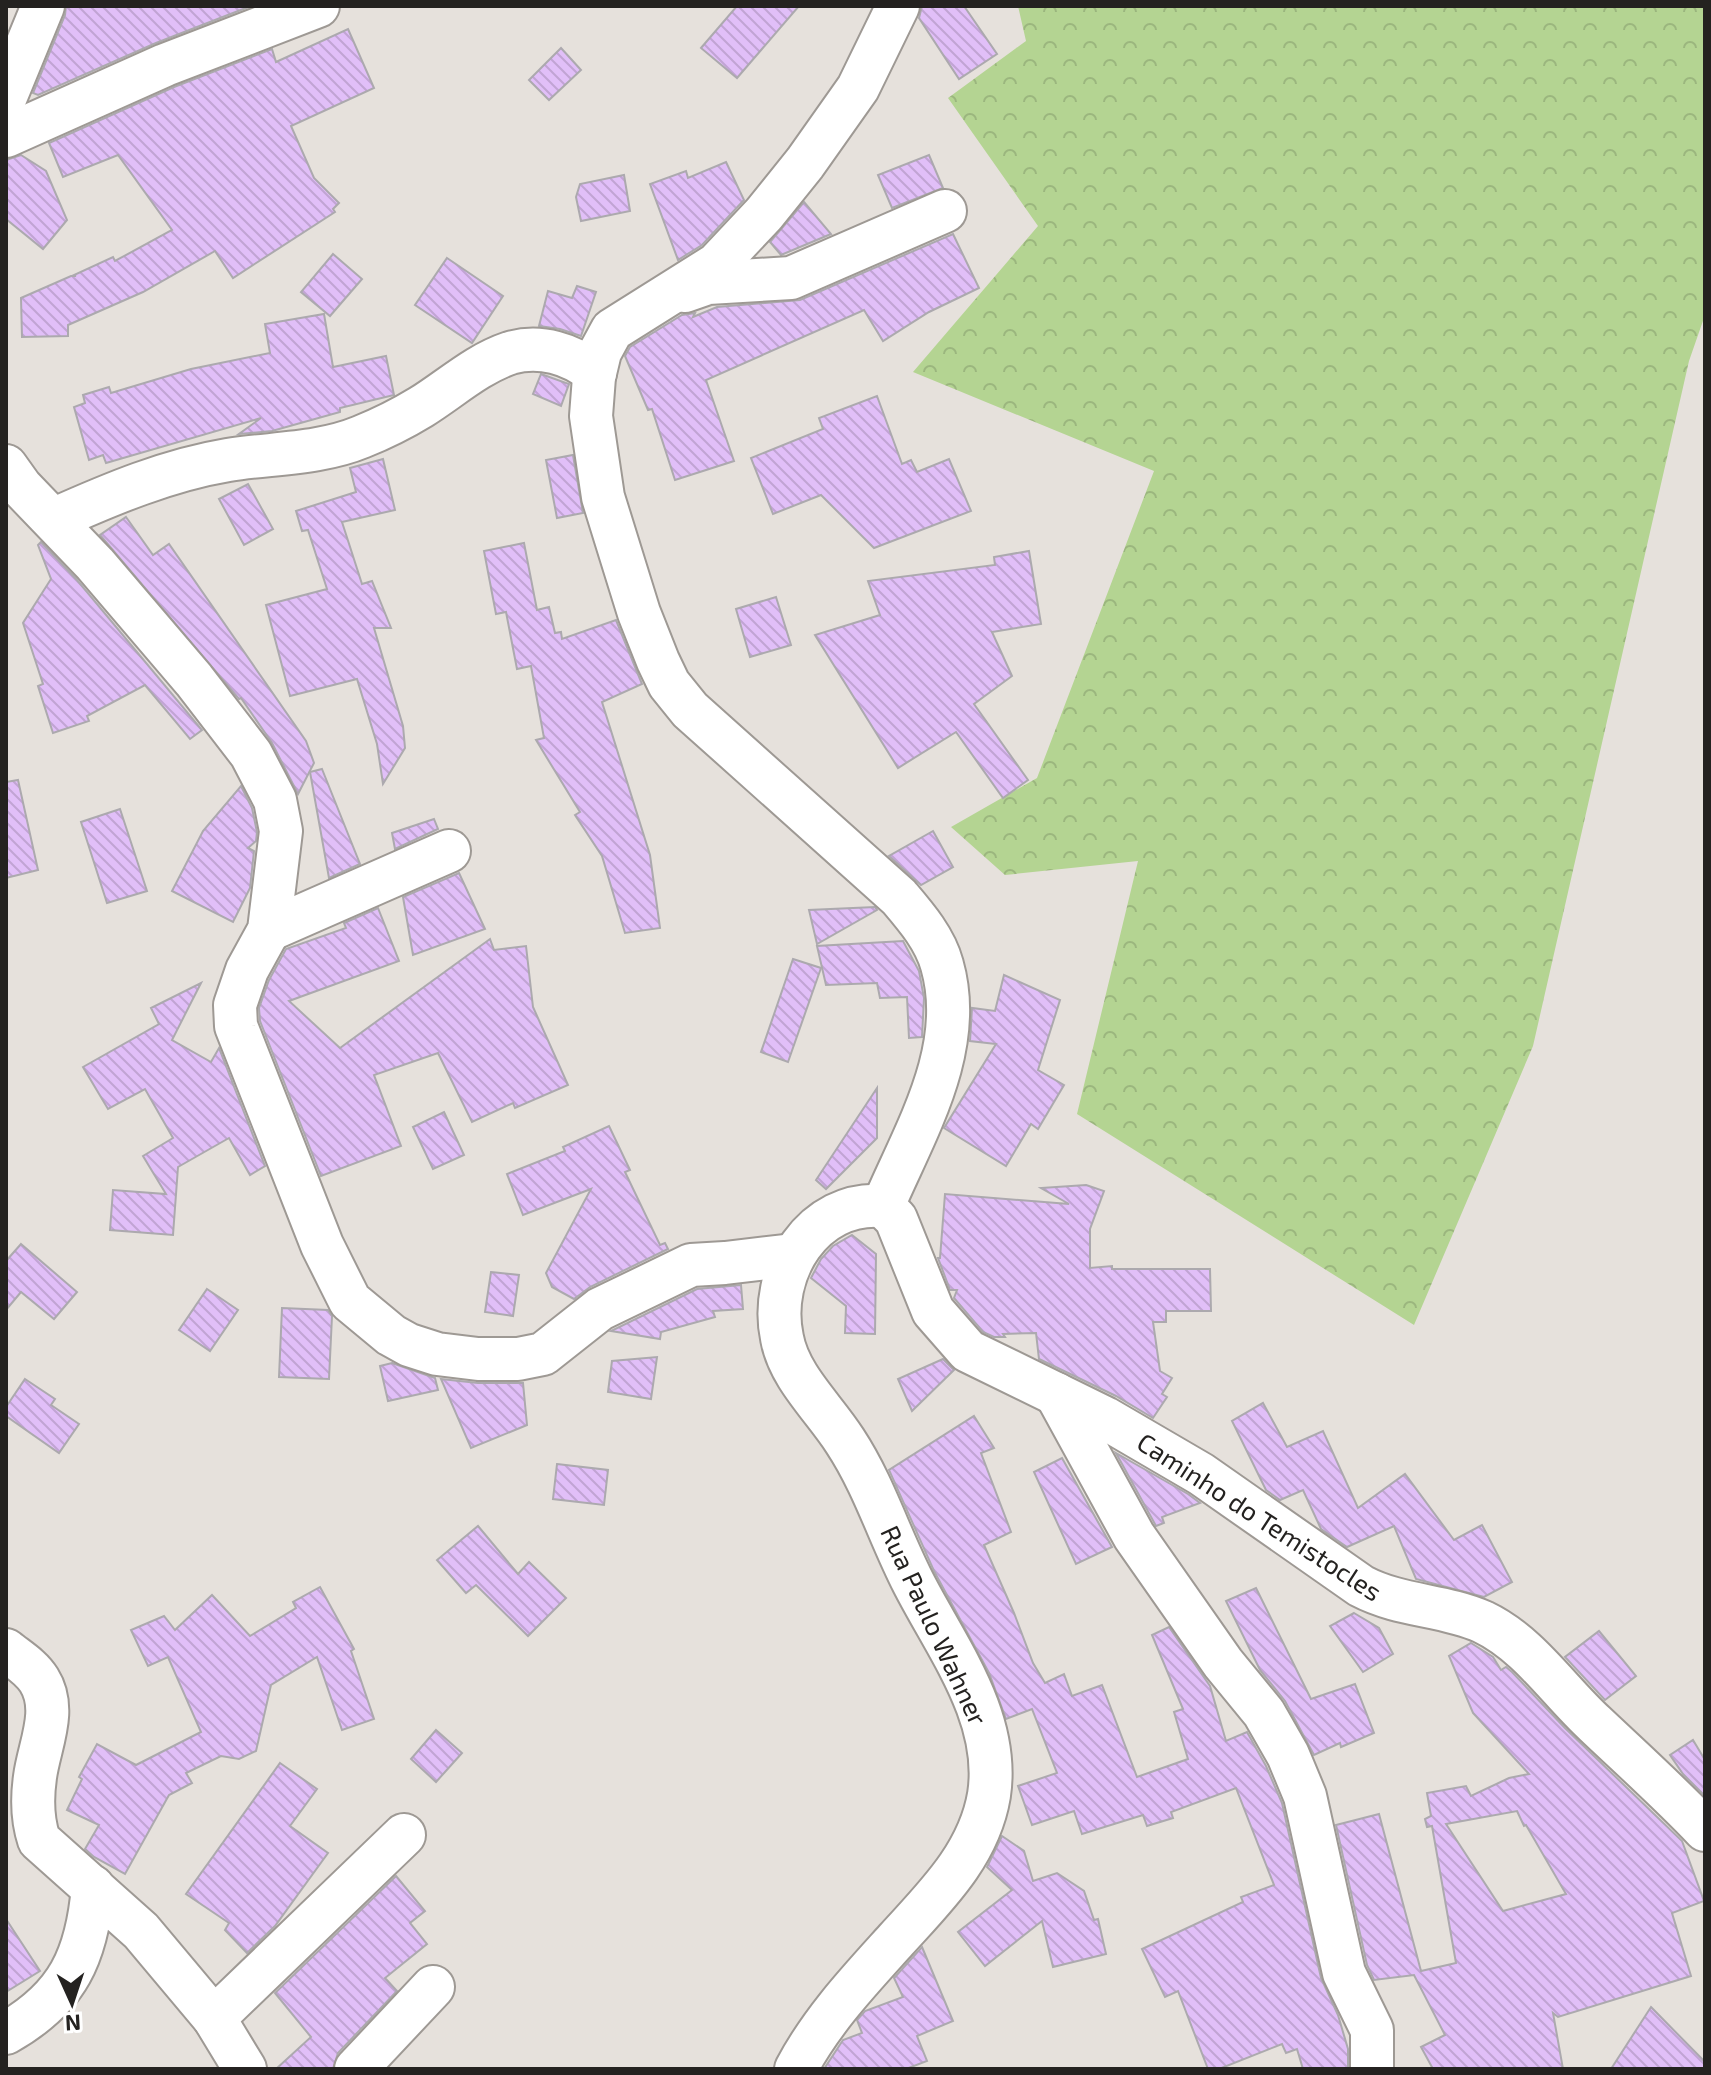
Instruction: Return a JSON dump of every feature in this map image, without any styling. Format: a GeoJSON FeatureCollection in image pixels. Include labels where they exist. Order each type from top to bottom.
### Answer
{"type":"FeatureCollection","features":[{"type":"Feature","properties":{"kind":"street"},"geometry":{"type":"LineString","coordinates":[[6,96],[43,6]]}},
{"type":"Feature","properties":{"kind":"street"},"geometry":{"type":"LineString","coordinates":[[6,136],[165,65],[318,6]]}},
{"type":"Feature","properties":{"kind":"street"},"geometry":{"type":"LineString","coordinates":[[883,1206],[936,1082],[947,1044],[949,1005],[942,963],[923,925],[899,897],[690,710],[669,684],[639,613],[603,497],[591,416],[600,352],[612,330],[717,264],[764,214],[858,88],[898,6]]}},
{"type":"Feature","properties":{"kind":"street"},"geometry":{"type":"LineString","coordinates":[[647,306],[708,283],[791,278],[945,211]]}},
{"type":"Feature","properties":{"kind":"street"},"geometry":{"type":"LineString","coordinates":[[55,519],[144,481],[226,461],[327,446],[361,437],[421,407],[470,373],[511,353],[552,350],[581,361],[595,373]]}},
{"type":"Feature","properties":{"kind":"street"},"geometry":{"type":"LineString","coordinates":[[6,466],[21,487],[55,519],[166,646],[251,754],[275,800],[281,831],[269,930],[247,970],[235,1005],[236,1026],[322,1245],[350,1301],[391,1335],[409,1345],[437,1354],[478,1359],[518,1359],[543,1354],[600,1309],[691,1265],[793,1255]]}},
{"type":"Feature","properties":{"kind":"street"},"geometry":{"type":"LineString","coordinates":[[269,930],[449,851]]}},
{"type":"Feature","properties":{"kind":"street","name":"Rua Paulo Wahner"},"geometry":{"type":"LineString","coordinates":[[796,2069],[828,2018],[960,1866],[978,1835],[989,1794],[990,1756],[980,1715],[962,1672],[912,1580],[878,1500],[846,1441],[792,1366],[782,1338],[780,1308],[793,1255],[813,1231],[836,1214],[862,1204],[883,1206]]}},
{"type":"Feature","properties":{"kind":"street","name":"Caminho do Temistocles"},"geometry":{"type":"LineString","coordinates":[[883,1206],[896,1219],[933,1311],[968,1351],[993,1366],[1105,1418],[1201,1474],[1361,1586],[1382,1597],[1462,1615],[1483,1623],[1516,1643],[1595,1724],[1661,1783],[1705,1830]]}},
{"type":"Feature","properties":{"kind":"street"},"geometry":{"type":"LineString","coordinates":[[1056,1394],[1134,1536],[1223,1663],[1264,1713],[1288,1755],[1305,1796],[1344,1973],[1372,2030],[1372,2069]]}},
{"type":"Feature","properties":{"kind":"street"},"geometry":{"type":"LineString","coordinates":[[6,1650],[38,1679],[46,1697],[47,1715],[33,1800],[39,1840],[141,1931],[214,2018],[245,2069]]}},
{"type":"Feature","properties":{"kind":"street"},"geometry":{"type":"LineString","coordinates":[[214,2018],[404,1835]]}},
{"type":"Feature","properties":{"kind":"street"},"geometry":{"type":"LineString","coordinates":[[6,2033],[33,2017],[73,1968],[84,1946],[93,1887]]}},
{"type":"Feature","properties":{"kind":"street"},"geometry":{"type":"LineString","coordinates":[[356,2069],[433,1987]]}},
{"type":"Feature","properties":{"kind":"green space"},"geometry":{"type":"Polygon","coordinates":[[[1018,6],[1705,6],[1705,315],[1689,361],[1533,1046],[1414,1325],[1077,1114],[1138,861],[1005,875],[951,827],[1037,778],[1154,471],[913,372],[1038,226],[948,98],[1026,41],[1018,6]]]}},
{"type":"Feature","properties":{"kind":"building"},"geometry":{"type":"Polygon","coordinates":[[[66,6],[251,6],[156,43],[38,95],[33,93],[66,6]]]}},
{"type":"Feature","properties":{"kind":"building"},"geometry":{"type":"Polygon","coordinates":[[[737,6],[799,6],[737,78],[701,48],[737,6]]]}},
{"type":"Feature","properties":{"kind":"building"},"geometry":{"type":"Polygon","coordinates":[[[922,6],[964,6],[997,54],[959,79],[919,18],[922,6]]]}},
{"type":"Feature","properties":{"kind":"building"},"geometry":{"type":"Polygon","coordinates":[[[348,29],[374,88],[291,126],[314,178],[339,203],[333,209],[335,212],[233,278],[215,251],[143,292],[68,325],[68,336],[22,337],[21,298],[113,257],[115,261],[172,230],[118,155],[63,177],[49,143],[174,87],[272,49],[276,62],[348,29]]]}},
{"type":"Feature","properties":{"kind":"building"},"geometry":{"type":"Polygon","coordinates":[[[561,48],[581,70],[549,100],[529,80],[561,48]]]}},
{"type":"Feature","properties":{"kind":"building"},"geometry":{"type":"Polygon","coordinates":[[[21,155],[46,171],[67,220],[43,249],[6,219],[6,160],[21,155]]]}},
{"type":"Feature","properties":{"kind":"building"},"geometry":{"type":"Polygon","coordinates":[[[929,155],[943,188],[892,208],[878,175],[929,155]]]}},
{"type":"Feature","properties":{"kind":"building"},"geometry":{"type":"Polygon","coordinates":[[[726,162],[744,200],[702,245],[678,260],[650,184],[686,171],[688,178],[726,162]]]}},
{"type":"Feature","properties":{"kind":"building"},"geometry":{"type":"Polygon","coordinates":[[[624,175],[630,211],[581,221],[576,197],[580,184],[624,175]]]}},
{"type":"Feature","properties":{"kind":"building"},"geometry":{"type":"Polygon","coordinates":[[[804,202],[831,234],[781,255],[770,242],[804,202]]]}},
{"type":"Feature","properties":{"kind":"building"},"geometry":{"type":"Polygon","coordinates":[[[953,234],[979,288],[929,312],[883,341],[864,310],[706,380],[734,461],[675,480],[652,409],[648,410],[625,356],[630,347],[682,315],[695,313],[693,317],[717,307],[800,300],[953,234]]]}},
{"type":"Feature","properties":{"kind":"building"},"geometry":{"type":"Polygon","coordinates":[[[333,254],[362,279],[330,316],[301,292],[333,254]]]}},
{"type":"Feature","properties":{"kind":"building"},"geometry":{"type":"Polygon","coordinates":[[[447,258],[503,296],[472,343],[415,305],[447,258]]]}},
{"type":"Feature","properties":{"kind":"building"},"geometry":{"type":"Polygon","coordinates":[[[577,286],[596,292],[581,336],[539,326],[548,291],[572,298],[577,286]]]}},
{"type":"Feature","properties":{"kind":"building"},"geometry":{"type":"Polygon","coordinates":[[[324,314],[333,367],[386,356],[394,395],[340,408],[340,412],[272,431],[239,434],[261,418],[106,463],[103,455],[89,460],[74,407],[85,403],[83,395],[109,387],[111,393],[191,369],[270,353],[265,324],[324,314]]]}},
{"type":"Feature","properties":{"kind":"building"},"geometry":{"type":"Polygon","coordinates":[[[541,374],[569,384],[561,406],[533,394],[541,374]]]}},
{"type":"Feature","properties":{"kind":"building"},"geometry":{"type":"Polygon","coordinates":[[[877,396],[902,464],[911,460],[917,472],[949,459],[971,511],[874,548],[821,495],[773,514],[751,458],[823,429],[819,418],[877,396]]]}},
{"type":"Feature","properties":{"kind":"building"},"geometry":{"type":"Polygon","coordinates":[[[573,455],[583,513],[557,518],[546,460],[573,455]]]}},
{"type":"Feature","properties":{"kind":"building"},"geometry":{"type":"Polygon","coordinates":[[[383,459],[395,510],[342,522],[362,584],[372,581],[391,628],[374,628],[403,726],[405,748],[383,784],[377,744],[357,679],[290,696],[266,605],[327,589],[308,530],[302,531],[296,511],[356,492],[350,468],[383,459]]]}},
{"type":"Feature","properties":{"kind":"building"},"geometry":{"type":"Polygon","coordinates":[[[248,484],[273,529],[244,545],[219,499],[248,484]]]}},
{"type":"Feature","properties":{"kind":"building"},"geometry":{"type":"Polygon","coordinates":[[[126,517],[153,555],[169,544],[306,741],[314,763],[298,794],[272,743],[241,698],[100,535],[126,517]]]}},
{"type":"Feature","properties":{"kind":"building"},"geometry":{"type":"Polygon","coordinates":[[[41,542],[77,580],[202,730],[190,739],[145,685],[87,716],[89,721],[53,733],[38,686],[43,684],[23,623],[51,579],[38,545],[41,542]]]}},
{"type":"Feature","properties":{"kind":"building"},"geometry":{"type":"Polygon","coordinates":[[[524,543],[537,610],[549,607],[555,633],[561,632],[562,639],[616,620],[642,684],[602,702],[650,855],[660,928],[625,933],[602,856],[575,815],[580,812],[536,740],[544,738],[531,666],[517,669],[506,612],[496,614],[484,551],[524,543]]]}},
{"type":"Feature","properties":{"kind":"building"},"geometry":{"type":"Polygon","coordinates":[[[1029,551],[1041,624],[992,632],[1012,676],[974,704],[1028,780],[1003,798],[956,732],[898,768],[815,635],[880,615],[868,581],[995,565],[994,557],[1029,551]]]}},
{"type":"Feature","properties":{"kind":"building"},"geometry":{"type":"Polygon","coordinates":[[[776,597],[791,645],[750,657],[736,609],[776,597]]]}},
{"type":"Feature","properties":{"kind":"building"},"geometry":{"type":"Polygon","coordinates":[[[322,769],[360,864],[329,878],[310,772],[322,769]]]}},
{"type":"Feature","properties":{"kind":"building"},"geometry":{"type":"Polygon","coordinates":[[[18,780],[38,870],[6,878],[6,782],[18,780]]]}},
{"type":"Feature","properties":{"kind":"building"},"geometry":{"type":"Polygon","coordinates":[[[241,786],[252,808],[257,832],[256,841],[248,848],[254,851],[250,888],[233,922],[172,891],[203,831],[241,786]]]}},
{"type":"Feature","properties":{"kind":"building"},"geometry":{"type":"Polygon","coordinates":[[[120,809],[147,891],[107,903],[81,822],[120,809]]]}},
{"type":"Feature","properties":{"kind":"building"},"geometry":{"type":"Polygon","coordinates":[[[434,819],[438,829],[395,849],[392,833],[434,819]]]}},
{"type":"Feature","properties":{"kind":"building"},"geometry":{"type":"Polygon","coordinates":[[[933,831],[953,867],[921,885],[889,856],[933,831]]]}},
{"type":"Feature","properties":{"kind":"building"},"geometry":{"type":"Polygon","coordinates":[[[459,873],[485,929],[413,955],[403,897],[459,873]]]}},
{"type":"Feature","properties":{"kind":"building"},"geometry":{"type":"Polygon","coordinates":[[[875,907],[877,910],[817,944],[809,910],[875,907]]]}},
{"type":"Feature","properties":{"kind":"building"},"geometry":{"type":"Polygon","coordinates":[[[378,908],[399,961],[289,1001],[340,1048],[490,939],[494,950],[526,946],[533,1007],[568,1085],[515,1108],[513,1103],[472,1122],[438,1053],[374,1075],[401,1146],[321,1176],[260,1021],[259,1008],[269,980],[286,949],[346,928],[344,923],[378,908]]]}},
{"type":"Feature","properties":{"kind":"building"},"geometry":{"type":"Polygon","coordinates":[[[903,941],[919,971],[924,998],[922,1037],[909,1038],[907,997],[880,998],[877,983],[826,985],[817,946],[903,941]]]}},
{"type":"Feature","properties":{"kind":"building"},"geometry":{"type":"Polygon","coordinates":[[[793,959],[821,968],[788,1062],[761,1052],[793,959]]]}},
{"type":"Feature","properties":{"kind":"building"},"geometry":{"type":"Polygon","coordinates":[[[1004,975],[1060,1000],[1038,1070],[1064,1085],[1038,1129],[1031,1124],[1006,1166],[944,1128],[996,1044],[970,1041],[972,1008],[995,1011],[1004,975]]]}},
{"type":"Feature","properties":{"kind":"building"},"geometry":{"type":"Polygon","coordinates":[[[201,983],[172,1040],[211,1062],[219,1048],[265,1166],[250,1175],[229,1138],[178,1167],[173,1235],[110,1230],[113,1190],[166,1194],[143,1156],[173,1138],[145,1089],[108,1109],[83,1067],[159,1024],[151,1008],[201,983]]]}},
{"type":"Feature","properties":{"kind":"building"},"geometry":{"type":"Polygon","coordinates":[[[877,1088],[877,1138],[826,1189],[816,1180],[877,1088]]]}},
{"type":"Feature","properties":{"kind":"building"},"geometry":{"type":"Polygon","coordinates":[[[444,1112],[464,1155],[433,1169],[413,1127],[444,1112]]]}},
{"type":"Feature","properties":{"kind":"building"},"geometry":{"type":"Polygon","coordinates":[[[609,1126],[630,1170],[625,1172],[660,1245],[665,1243],[668,1249],[590,1287],[574,1299],[552,1287],[546,1273],[591,1189],[523,1215],[507,1174],[565,1151],[563,1147],[609,1126]]]}},
{"type":"Feature","properties":{"kind":"building"},"geometry":{"type":"Polygon","coordinates":[[[1086,1185],[1104,1191],[1090,1229],[1090,1268],[1210,1269],[1211,1311],[1166,1311],[1166,1322],[1153,1322],[1160,1371],[1172,1378],[1162,1394],[1167,1397],[1153,1418],[1116,1396],[1039,1359],[1036,1333],[994,1337],[983,1332],[954,1298],[957,1290],[950,1290],[938,1258],[945,1194],[1069,1204],[1041,1188],[1086,1185]]]}},
{"type":"Feature","properties":{"kind":"building"},"geometry":{"type":"Polygon","coordinates":[[[852,1235],[876,1254],[875,1334],[845,1333],[846,1306],[811,1278],[821,1259],[833,1246],[852,1235]]]}},
{"type":"Feature","properties":{"kind":"building"},"geometry":{"type":"Polygon","coordinates":[[[21,1244],[77,1292],[54,1319],[21,1292],[6,1310],[6,1261],[21,1244]]]}},
{"type":"Feature","properties":{"kind":"building"},"geometry":{"type":"Polygon","coordinates":[[[491,1272],[519,1275],[513,1316],[485,1312],[491,1272]]]}},
{"type":"Feature","properties":{"kind":"building"},"geometry":{"type":"Polygon","coordinates":[[[741,1285],[743,1309],[713,1311],[715,1317],[661,1332],[660,1339],[611,1331],[697,1289],[741,1285]]]}},
{"type":"Feature","properties":{"kind":"building"},"geometry":{"type":"Polygon","coordinates":[[[207,1289],[238,1310],[210,1351],[179,1330],[207,1289]]]}},
{"type":"Feature","properties":{"kind":"building"},"geometry":{"type":"Polygon","coordinates":[[[282,1308],[328,1310],[332,1316],[329,1379],[279,1377],[282,1308]]]}},
{"type":"Feature","properties":{"kind":"building"},"geometry":{"type":"Polygon","coordinates":[[[657,1357],[651,1399],[608,1392],[612,1361],[657,1357]]]}},
{"type":"Feature","properties":{"kind":"building"},"geometry":{"type":"Polygon","coordinates":[[[943,1359],[954,1370],[912,1411],[898,1379],[943,1359]]]}},
{"type":"Feature","properties":{"kind":"building"},"geometry":{"type":"Polygon","coordinates":[[[392,1363],[435,1378],[438,1390],[388,1401],[380,1366],[392,1363]]]}},
{"type":"Feature","properties":{"kind":"building"},"geometry":{"type":"Polygon","coordinates":[[[25,1379],[55,1399],[51,1405],[79,1424],[59,1453],[6,1416],[6,1407],[25,1379]]]}},
{"type":"Feature","properties":{"kind":"building"},"geometry":{"type":"Polygon","coordinates":[[[441,1379],[523,1383],[527,1425],[471,1448],[441,1379]]]}},
{"type":"Feature","properties":{"kind":"building"},"geometry":{"type":"Polygon","coordinates":[[[1263,1403],[1287,1447],[1323,1431],[1358,1508],[1405,1474],[1454,1540],[1482,1525],[1512,1582],[1484,1597],[1416,1579],[1394,1526],[1347,1547],[1321,1529],[1303,1490],[1280,1500],[1266,1490],[1232,1421],[1263,1403]]]}},
{"type":"Feature","properties":{"kind":"building"},"geometry":{"type":"Polygon","coordinates":[[[974,1416],[994,1448],[981,1453],[1011,1532],[984,1545],[1033,1663],[1045,1683],[1064,1674],[1072,1696],[1102,1685],[1137,1777],[1188,1759],[1174,1712],[1183,1709],[1152,1635],[1169,1627],[1210,1686],[1226,1741],[1247,1732],[1282,1803],[1321,1978],[1338,2015],[1348,2049],[1348,2069],[1303,2069],[1297,2049],[1286,2053],[1282,2044],[1219,2069],[1208,2069],[1178,1991],[1165,1997],[1142,1949],[1243,1902],[1241,1897],[1274,1885],[1236,1788],[1171,1812],[1173,1818],[1147,1826],[1143,1815],[1082,1834],[1074,1811],[1032,1825],[1018,1786],[1057,1773],[1032,1709],[1006,1719],[989,1673],[934,1571],[889,1470],[974,1416]]]}},
{"type":"Feature","properties":{"kind":"building"},"geometry":{"type":"Polygon","coordinates":[[[1116,1453],[1200,1503],[1162,1517],[1164,1523],[1156,1526],[1116,1453]]]}},
{"type":"Feature","properties":{"kind":"building"},"geometry":{"type":"Polygon","coordinates":[[[1062,1458],[1112,1547],[1076,1564],[1034,1472],[1062,1458]]]}},
{"type":"Feature","properties":{"kind":"building"},"geometry":{"type":"Polygon","coordinates":[[[557,1464],[608,1470],[604,1505],[553,1499],[557,1464]]]}},
{"type":"Feature","properties":{"kind":"building"},"geometry":{"type":"Polygon","coordinates":[[[478,1526],[518,1574],[529,1562],[566,1598],[528,1636],[476,1585],[466,1593],[437,1560],[478,1526]]]}},
{"type":"Feature","properties":{"kind":"building"},"geometry":{"type":"Polygon","coordinates":[[[320,1587],[354,1649],[351,1651],[374,1719],[342,1730],[317,1657],[271,1685],[256,1751],[239,1759],[221,1756],[186,1773],[192,1783],[169,1795],[125,1874],[94,1857],[85,1849],[99,1825],[67,1810],[82,1779],[79,1777],[97,1744],[136,1765],[201,1732],[168,1657],[148,1666],[131,1630],[164,1616],[175,1630],[212,1595],[250,1636],[296,1608],[293,1602],[320,1587]]]}},
{"type":"Feature","properties":{"kind":"building"},"geometry":{"type":"Polygon","coordinates":[[[1256,1588],[1311,1699],[1355,1684],[1374,1733],[1314,1755],[1285,1701],[1260,1670],[1226,1601],[1256,1588]]]}},
{"type":"Feature","properties":{"kind":"building"},"geometry":{"type":"Polygon","coordinates":[[[1354,1613],[1379,1628],[1393,1654],[1363,1672],[1330,1626],[1354,1613]]]}},
{"type":"Feature","properties":{"kind":"building"},"geometry":{"type":"Polygon","coordinates":[[[1599,1631],[1636,1676],[1605,1700],[1565,1657],[1599,1631]]]}},
{"type":"Feature","properties":{"kind":"building"},"geometry":{"type":"Polygon","coordinates":[[[1471,1643],[1493,1657],[1501,1670],[1506,1667],[1512,1672],[1682,1841],[1704,1901],[1672,1913],[1691,1976],[1558,2017],[1553,2013],[1563,2069],[1433,2069],[1421,2047],[1445,2035],[1414,1975],[1374,1980],[1367,1965],[1336,1825],[1379,1814],[1421,1971],[1456,1963],[1432,1826],[1427,1827],[1425,1819],[1431,1816],[1427,1793],[1466,1786],[1471,1796],[1509,1778],[1529,1774],[1473,1713],[1449,1656],[1471,1643]],[[1517,1811],[1446,1824],[1503,1911],[1566,1894],[1517,1811]]]}},
{"type":"Feature","properties":{"kind":"building"},"geometry":{"type":"Polygon","coordinates":[[[436,1730],[462,1753],[436,1782],[411,1759],[436,1730]]]}},
{"type":"Feature","properties":{"kind":"building"},"geometry":{"type":"Polygon","coordinates":[[[1693,1740],[1705,1760],[1705,1796],[1683,1774],[1670,1755],[1693,1740]]]}},
{"type":"Feature","properties":{"kind":"building"},"geometry":{"type":"Polygon","coordinates":[[[280,1763],[317,1789],[290,1826],[328,1853],[275,1926],[247,1953],[225,1930],[229,1923],[186,1894],[280,1763]]]}},
{"type":"Feature","properties":{"kind":"building"},"geometry":{"type":"Polygon","coordinates":[[[1002,1836],[1024,1851],[1033,1881],[1057,1873],[1084,1891],[1094,1920],[1098,1919],[1106,1954],[1053,1967],[1042,1921],[985,1966],[958,1932],[1012,1890],[987,1867],[1002,1836]]]}},
{"type":"Feature","properties":{"kind":"building"},"geometry":{"type":"Polygon","coordinates":[[[396,1876],[425,1911],[410,1923],[427,1944],[385,1978],[397,1991],[338,2053],[333,2069],[276,2069],[311,2037],[275,1993],[396,1876]]]}},
{"type":"Feature","properties":{"kind":"building"},"geometry":{"type":"Polygon","coordinates":[[[6,1919],[40,1971],[6,1992],[6,1919]]]}},
{"type":"Feature","properties":{"kind":"building"},"geometry":{"type":"Polygon","coordinates":[[[922,1947],[953,2021],[917,2036],[927,2061],[906,2069],[824,2069],[843,2040],[862,2033],[857,2020],[865,2011],[903,1997],[894,1978],[922,1947]]]}},
{"type":"Feature","properties":{"kind":"building"},"geometry":{"type":"Polygon","coordinates":[[[1651,2007],[1705,2062],[1705,2069],[1611,2069],[1651,2007]]]}}]}
